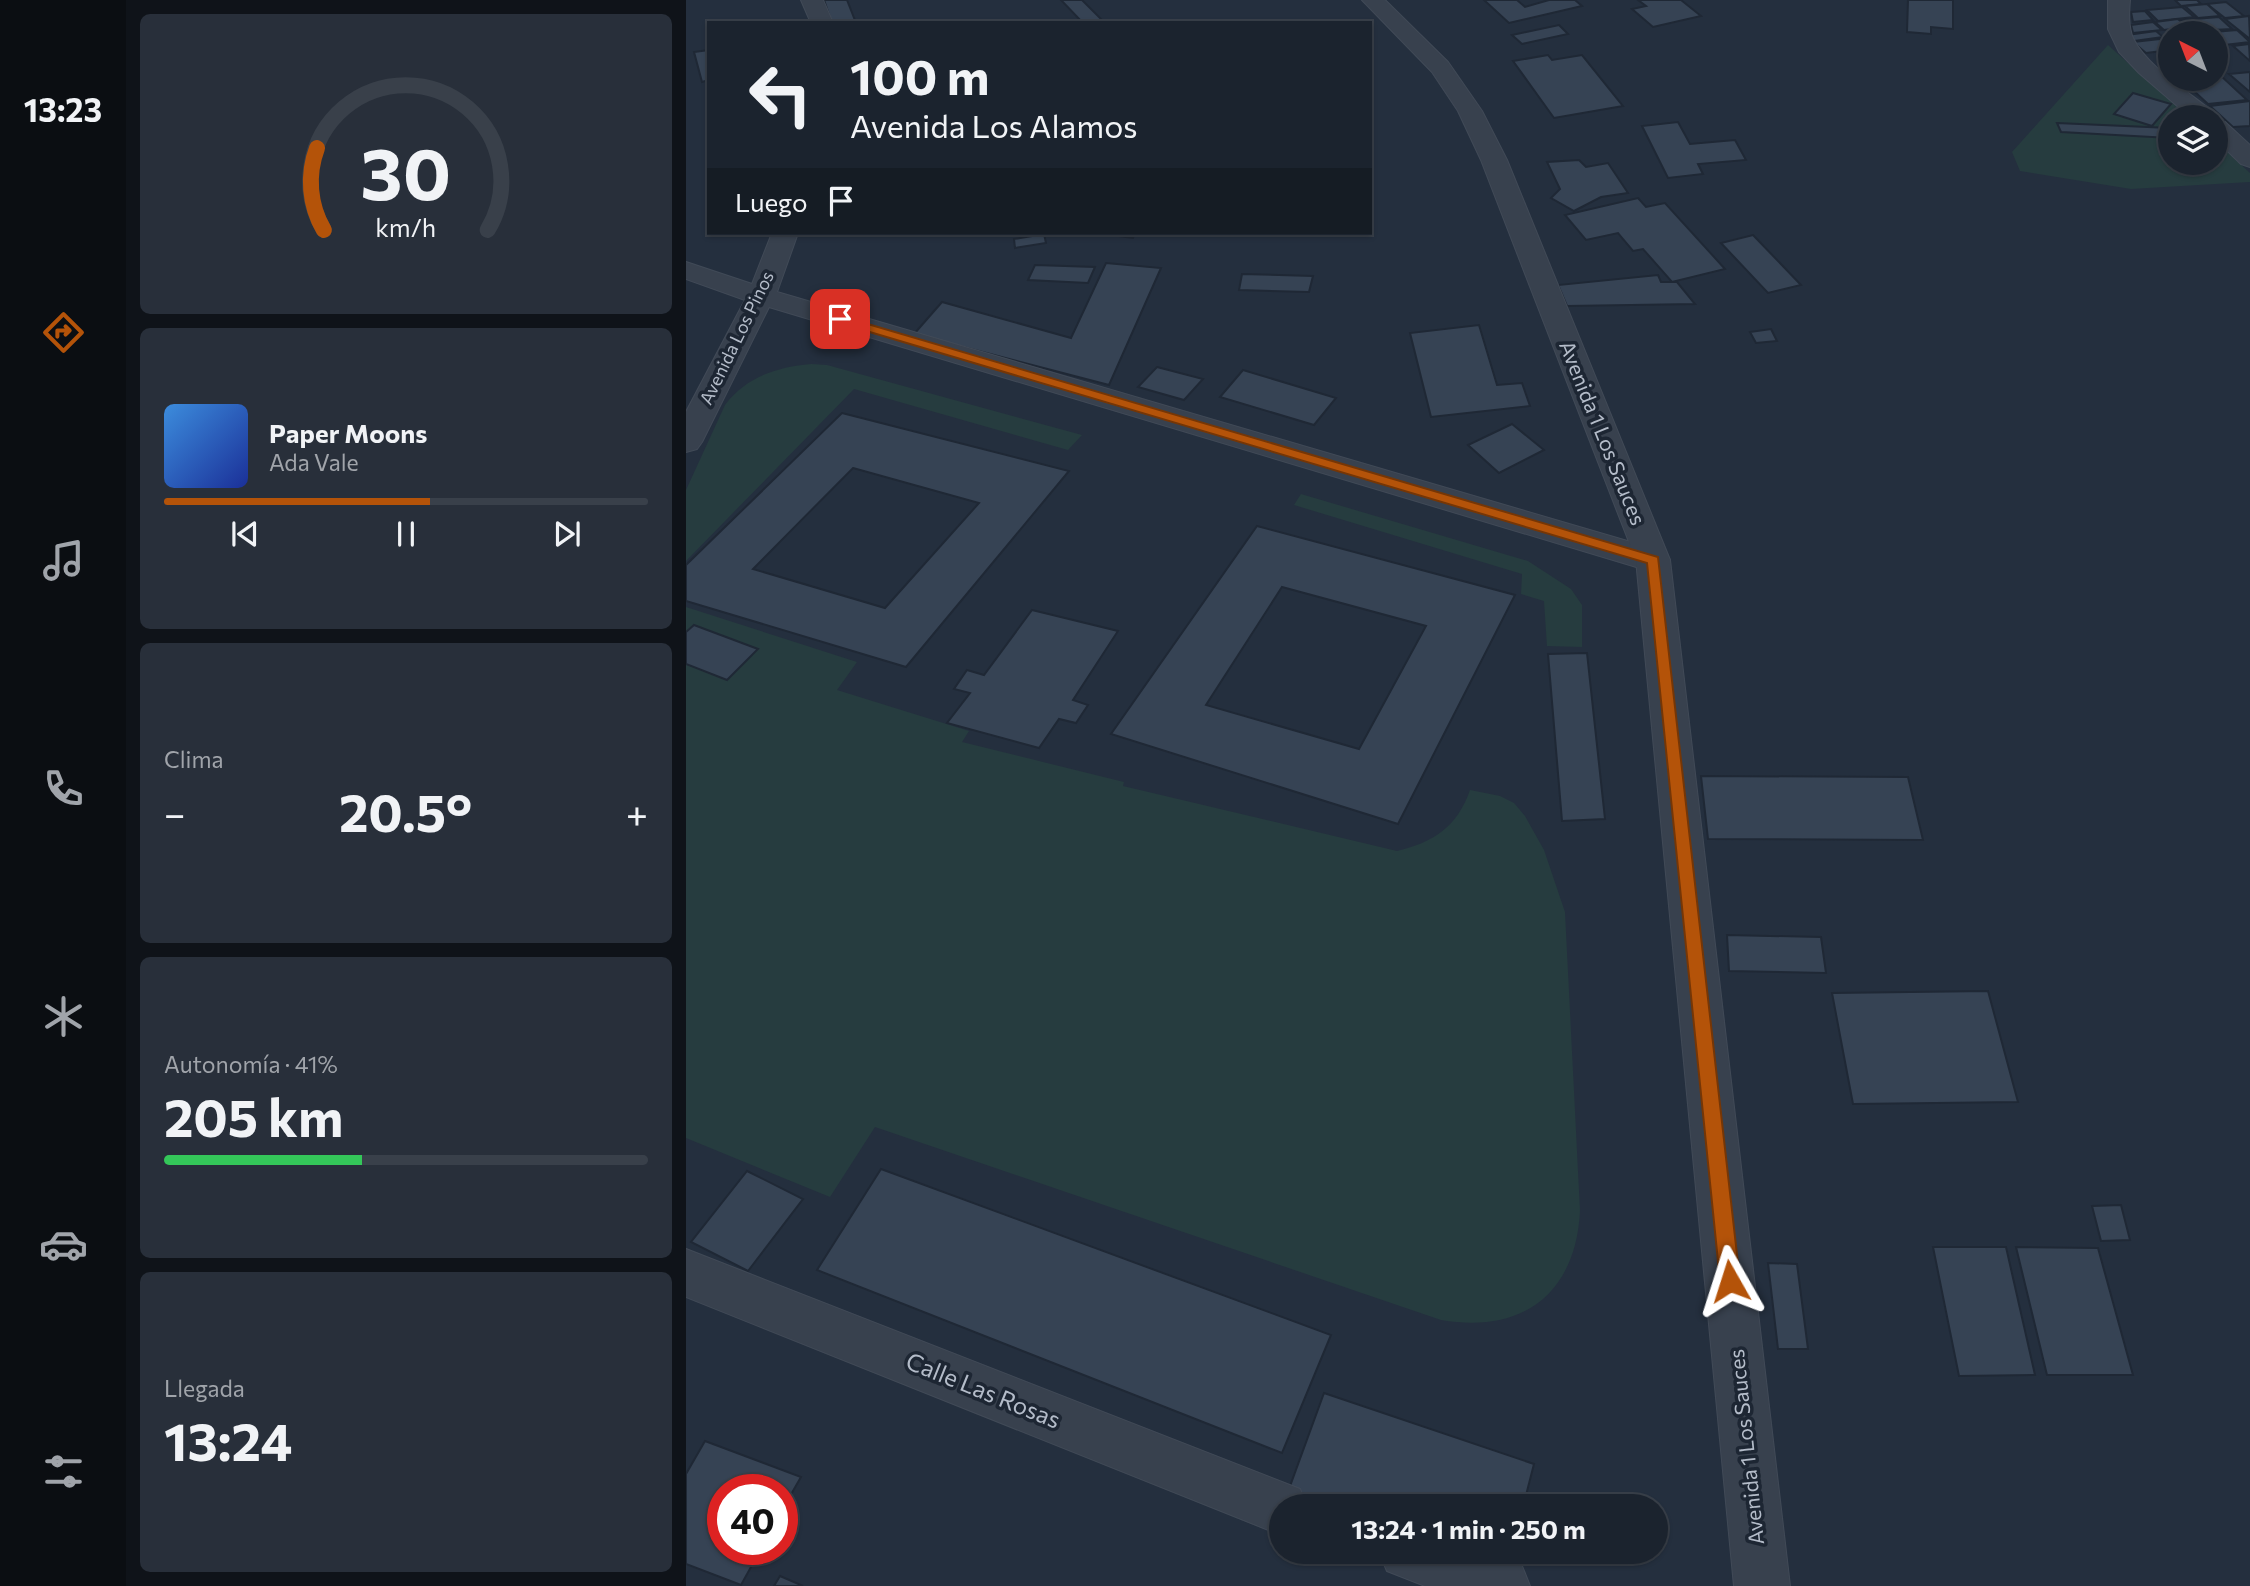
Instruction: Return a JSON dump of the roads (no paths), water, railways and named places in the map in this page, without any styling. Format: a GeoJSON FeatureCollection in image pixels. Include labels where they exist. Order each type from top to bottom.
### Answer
{"type":"FeatureCollection","features":[{"type":"Feature","properties":{"kind":"street"},"geometry":{"type":"LineString","coordinates":[[812,0],[821,21]]}},
{"type":"Feature","properties":{"kind":"street","name":"Avenida 1 Los Sauces"},"geometry":{"type":"LineString","coordinates":[[1373,0],[1440,67],[1470,111],[1494,160],[1653,560],[1762,1586]]}},
{"type":"Feature","properties":{"kind":"street"},"geometry":{"type":"LineString","coordinates":[[2119,0],[2118,23],[2122,39],[2134,55],[2190,105]]}},
{"type":"Feature","properties":{"kind":"street","name":"Avenida Los Pinos"},"geometry":{"type":"LineString","coordinates":[[686,442],[761,296],[784,235]]}},
{"type":"Feature","properties":{"kind":"street"},"geometry":{"type":"LineString","coordinates":[[686,270],[761,296],[1653,560]]}},
{"type":"Feature","properties":{"kind":"street","name":"Calle Las Rosas"},"geometry":{"type":"LineString","coordinates":[[686,1273],[1269,1503]]}},
{"type":"Feature","properties":{"kind":"street"},"geometry":{"type":"LineString","coordinates":[[1440,1564],[1502,1586]]}}]}
